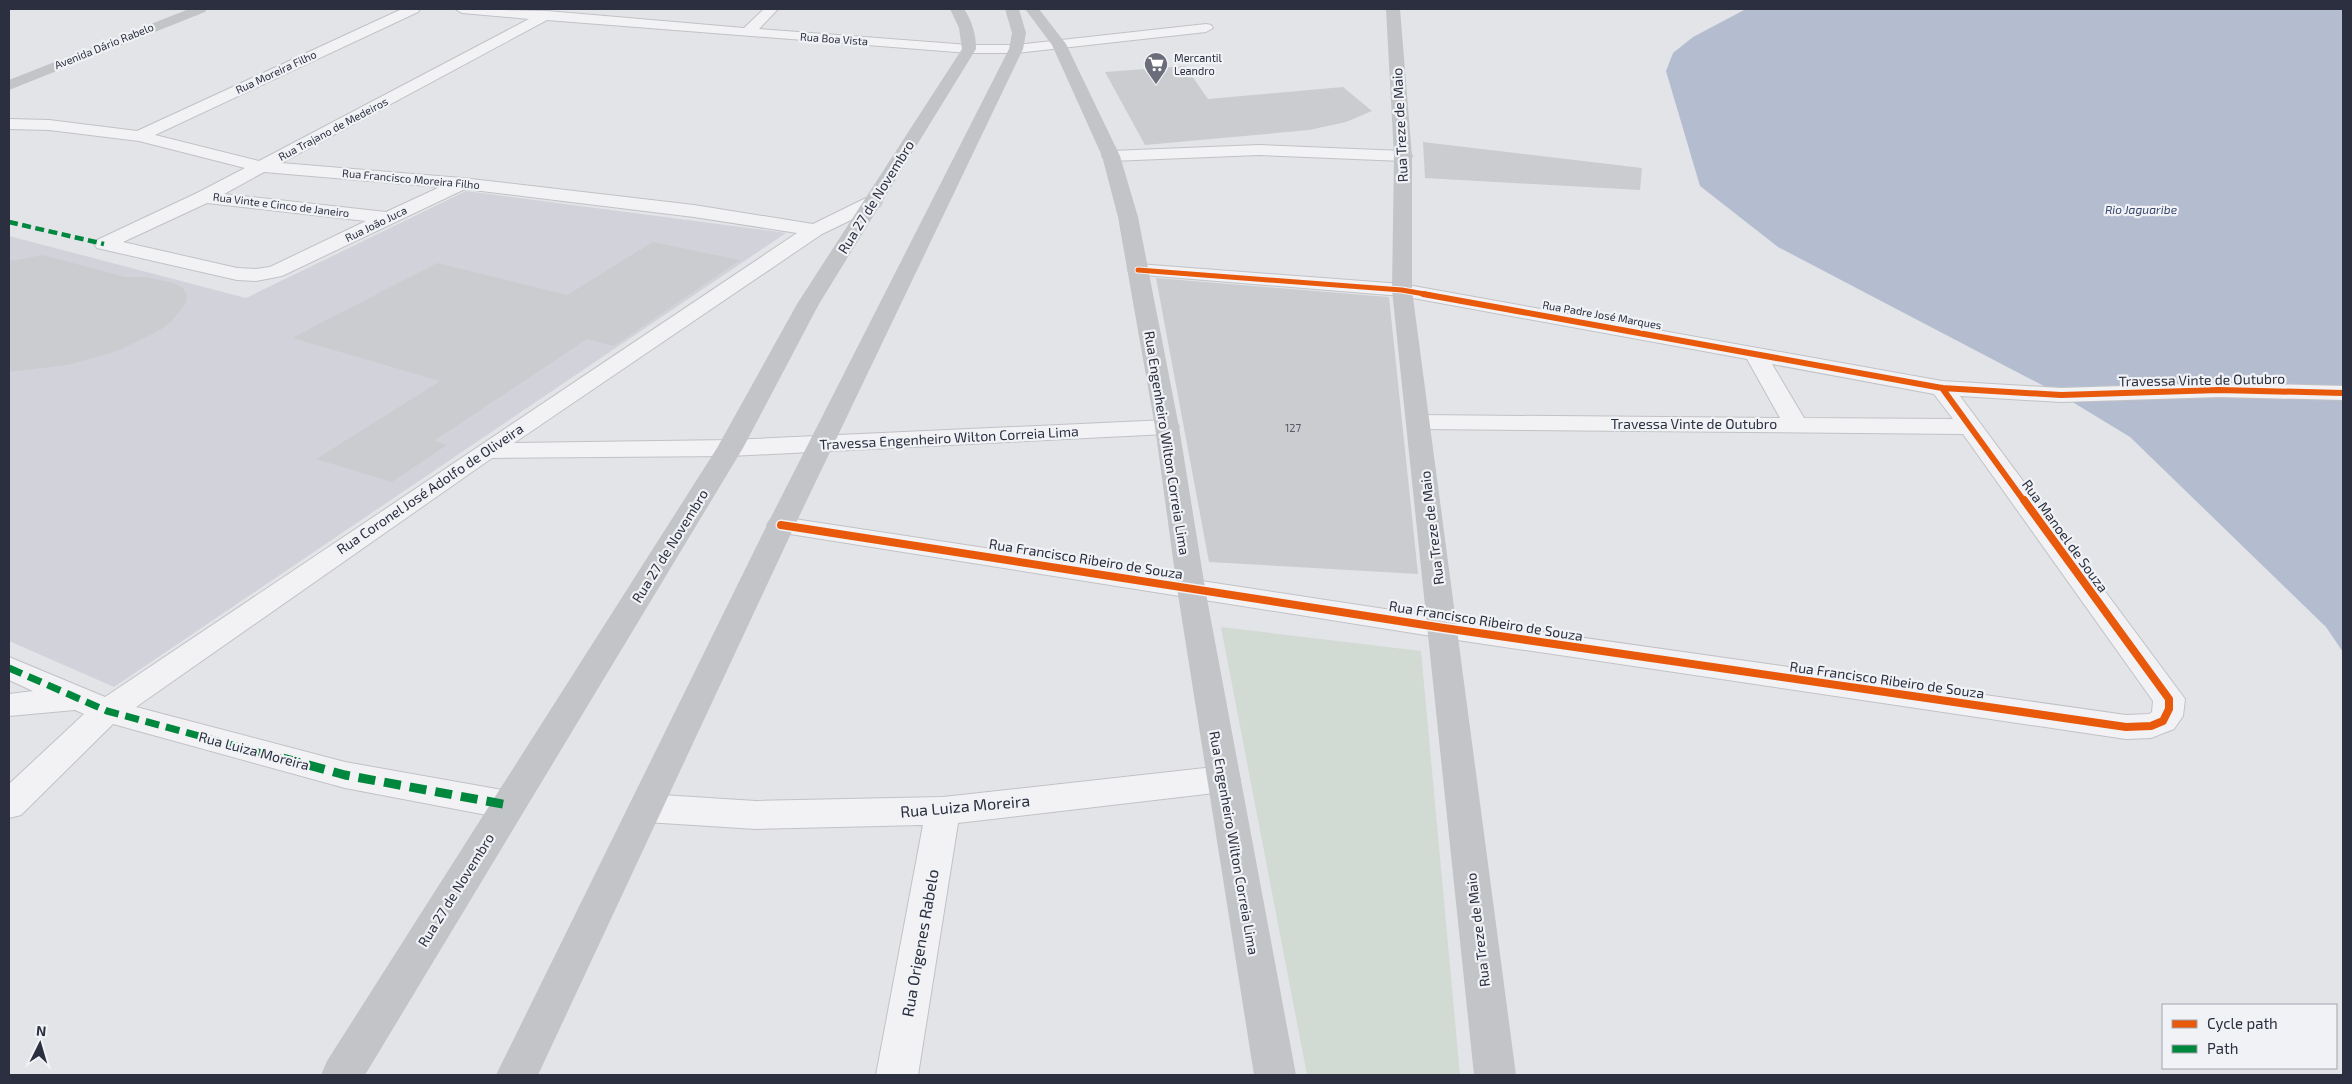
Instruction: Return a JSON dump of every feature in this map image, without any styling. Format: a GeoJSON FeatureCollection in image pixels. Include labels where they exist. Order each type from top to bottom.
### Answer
{"type":"FeatureCollection","features":[{"type":"Feature","properties":{"kind":"main road","name":"Avenida Dário Rabelo"},"geometry":{"type":"LineString","coordinates":[[9,72],[173,9]]}},
{"type":"Feature","properties":{"kind":"main road","name":"Avenida Dário Rabelo"},"geometry":{"type":"LineString","coordinates":[[9,85],[200,9]]}},
{"type":"Feature","properties":{"kind":"main road"},"geometry":{"type":"LineString","coordinates":[[957,9],[966,24],[969,49]]}},
{"type":"Feature","properties":{"kind":"main road"},"geometry":{"type":"LineString","coordinates":[[517,1075],[781,525],[1016,49],[1019,33],[1012,9]]}},
{"type":"Feature","properties":{"kind":"main road","name":"Rua Engenheiro Wilton Correia Lima"},"geometry":{"type":"LineString","coordinates":[[1032,9],[1058,43],[1110,156],[1128,217],[1167,427],[1191,588],[1275,1075]]}},
{"type":"Feature","properties":{"kind":"main road","name":"Rua Treze de Maio"},"geometry":{"type":"LineString","coordinates":[[1393,9],[1403,156],[1402,290],[1444,628],[1495,1075]]}},
{"type":"Feature","properties":{"kind":"main road"},"geometry":{"type":"LineString","coordinates":[[98,37],[121,39]]}},
{"type":"Feature","properties":{"kind":"main road","name":"Rua 27 de Novembro"},"geometry":{"type":"LineString","coordinates":[[342,1075],[730,448],[808,304],[969,49]]}},
{"type":"Feature","properties":{"kind":"street","name":"Rua Moreira Filho"},"geometry":{"type":"LineString","coordinates":[[138,136],[413,9]]}},
{"type":"Feature","properties":{"kind":"street","name":"Rua Boa Vista"},"geometry":{"type":"LineString","coordinates":[[462,9],[552,12],[747,33],[969,49],[1016,49],[1206,28]]}},
{"type":"Feature","properties":{"kind":"street"},"geometry":{"type":"LineString","coordinates":[[747,33],[771,9]]}},
{"type":"Feature","properties":{"kind":"street","name":"Rua Trajano de Medeiros"},"geometry":{"type":"LineString","coordinates":[[104,244],[262,167],[552,12]]}},
{"type":"Feature","properties":{"kind":"street","name":"Rua Francisco Moreira Filho"},"geometry":{"type":"LineString","coordinates":[[9,124],[49,125],[138,136],[262,167],[462,183],[694,211],[814,230]]}},
{"type":"Feature","properties":{"kind":"street"},"geometry":{"type":"LineString","coordinates":[[1110,156],[1260,150],[1403,156]]}},
{"type":"Feature","properties":{"kind":"street","name":"Rua João Juca"},"geometry":{"type":"LineString","coordinates":[[104,244],[237,274],[265,273],[290,266],[462,183]]}},
{"type":"Feature","properties":{"kind":"street","name":"Rua Vinte e Cinco de Janeiro"},"geometry":{"type":"LineString","coordinates":[[204,196],[387,218]]}},
{"type":"Feature","properties":{"kind":"street","name":"Rua Coronel José Adolfo de Oliveira"},"geometry":{"type":"LineString","coordinates":[[9,804],[93,705],[486,451],[814,230],[873,202]]}},
{"type":"Feature","properties":{"kind":"street","name":"Rua Padre José Marques"},"geometry":{"type":"LineString","coordinates":[[1138,270],[1402,290],[1942,388],[2061,395]]}},
{"type":"Feature","properties":{"kind":"street"},"geometry":{"type":"LineString","coordinates":[[1755,354],[1796,425]]}},
{"type":"Feature","properties":{"kind":"street","name":"Rua Manoel de Souza"},"geometry":{"type":"LineString","coordinates":[[1942,388],[2169,699]]}},
{"type":"Feature","properties":{"kind":"street","name":"Travessa Vinte de Outubro"},"geometry":{"type":"LineString","coordinates":[[2061,395],[2219,390],[2343,393]]}},
{"type":"Feature","properties":{"kind":"street","name":"Travessa Vinte de Outubro"},"geometry":{"type":"LineString","coordinates":[[1419,422],[1970,427]]}},
{"type":"Feature","properties":{"kind":"street","name":"Travessa Engenheiro Wilton Correia Lima"},"geometry":{"type":"LineString","coordinates":[[486,451],[730,448],[1167,427]]}},
{"type":"Feature","properties":{"kind":"street","name":"Rua Francisco Ribeiro de Souza"},"geometry":{"type":"LineString","coordinates":[[781,525],[1444,628],[2126,727],[2152,726],[2165,721],[2170,711],[2169,699]]}},
{"type":"Feature","properties":{"kind":"street","name":"Rua Luiza Moreira"},"geometry":{"type":"LineString","coordinates":[[9,668],[93,705],[345,776],[508,806]]}},
{"type":"Feature","properties":{"kind":"street"},"geometry":{"type":"LineString","coordinates":[[9,705],[93,705]]}},
{"type":"Feature","properties":{"kind":"street","name":"Rua Luiza Moreira"},"geometry":{"type":"LineString","coordinates":[[646,808],[756,816],[943,811],[1223,779]]}},
{"type":"Feature","properties":{"kind":"street","name":"Rua Origenes Rabelo"},"geometry":{"type":"LineString","coordinates":[[896,1075],[943,811]]}},
{"type":"Feature","properties":{"kind":"shaded area"},"geometry":{"type":"Polygon","coordinates":[[[466,191],[786,233],[114,687],[9,641],[9,236],[246,298],[466,191]]]}},
{"type":"Feature","properties":{"kind":"shaded area"},"geometry":{"type":"Polygon","coordinates":[[[1221,627],[1421,651],[1460,1075],[1307,1075],[1221,627]]]}},
{"type":"Feature","properties":{"kind":"water","name":"Rio Jaguaribe"},"geometry":{"type":"Polygon","coordinates":[[[1746,9],[2343,9],[2343,652],[2326,627],[2130,437],[2061,395],[1778,247],[1700,186],[1666,71],[1673,53],[1693,37],[1746,9]]]}},
{"type":"Feature","properties":{"kind":"building"},"geometry":{"type":"Polygon","coordinates":[[[1185,66],[1208,99],[1343,87],[1372,111],[1346,122],[1309,130],[1145,145],[1105,72],[1185,66]]]}},
{"type":"Feature","properties":{"kind":"building"},"geometry":{"type":"Polygon","coordinates":[[[1423,142],[1642,168],[1640,190],[1425,178],[1423,142]]]}},
{"type":"Feature","properties":{"kind":"building"},"geometry":{"type":"Polygon","coordinates":[[[653,242],[740,260],[614,346],[587,339],[434,441],[447,445],[392,482],[316,459],[440,381],[292,338],[437,263],[567,295],[653,242]]]}},
{"type":"Feature","properties":{"kind":"building"},"geometry":{"type":"Polygon","coordinates":[[[43,255],[125,277],[146,277],[174,283],[183,288],[187,295],[186,303],[171,322],[157,332],[117,351],[68,365],[9,372],[9,261],[43,255]]]}},
{"type":"Feature","properties":{"kind":"building"},"geometry":{"type":"Polygon","coordinates":[[[1156,278],[1389,297],[1418,574],[1209,562],[1156,278]]]}},
{"type":"Feature","properties":{"kind":"marked path"},"geometry":{"type":"LineString","coordinates":[[9,222],[104,244]]}},
{"type":"Feature","properties":{"kind":"marked path"},"geometry":{"type":"LineString","coordinates":[[9,668],[107,711],[345,775],[508,805]]}},
{"type":"Feature","properties":{"kind":"cycle path"},"geometry":{"type":"LineString","coordinates":[[1138,270],[1402,290],[1942,388],[2061,395],[2219,390],[2343,393]]}},
{"type":"Feature","properties":{"kind":"cycle path"},"geometry":{"type":"LineString","coordinates":[[781,525],[1444,628],[2126,727],[2151,726],[2163,721],[2169,709],[2169,699],[1942,388]]}},
{"type":"Feature","properties":{"kind":"place","name":"Mercantil Leandro"},"geometry":{"type":"Point","coordinates":[1156,85]}}]}
